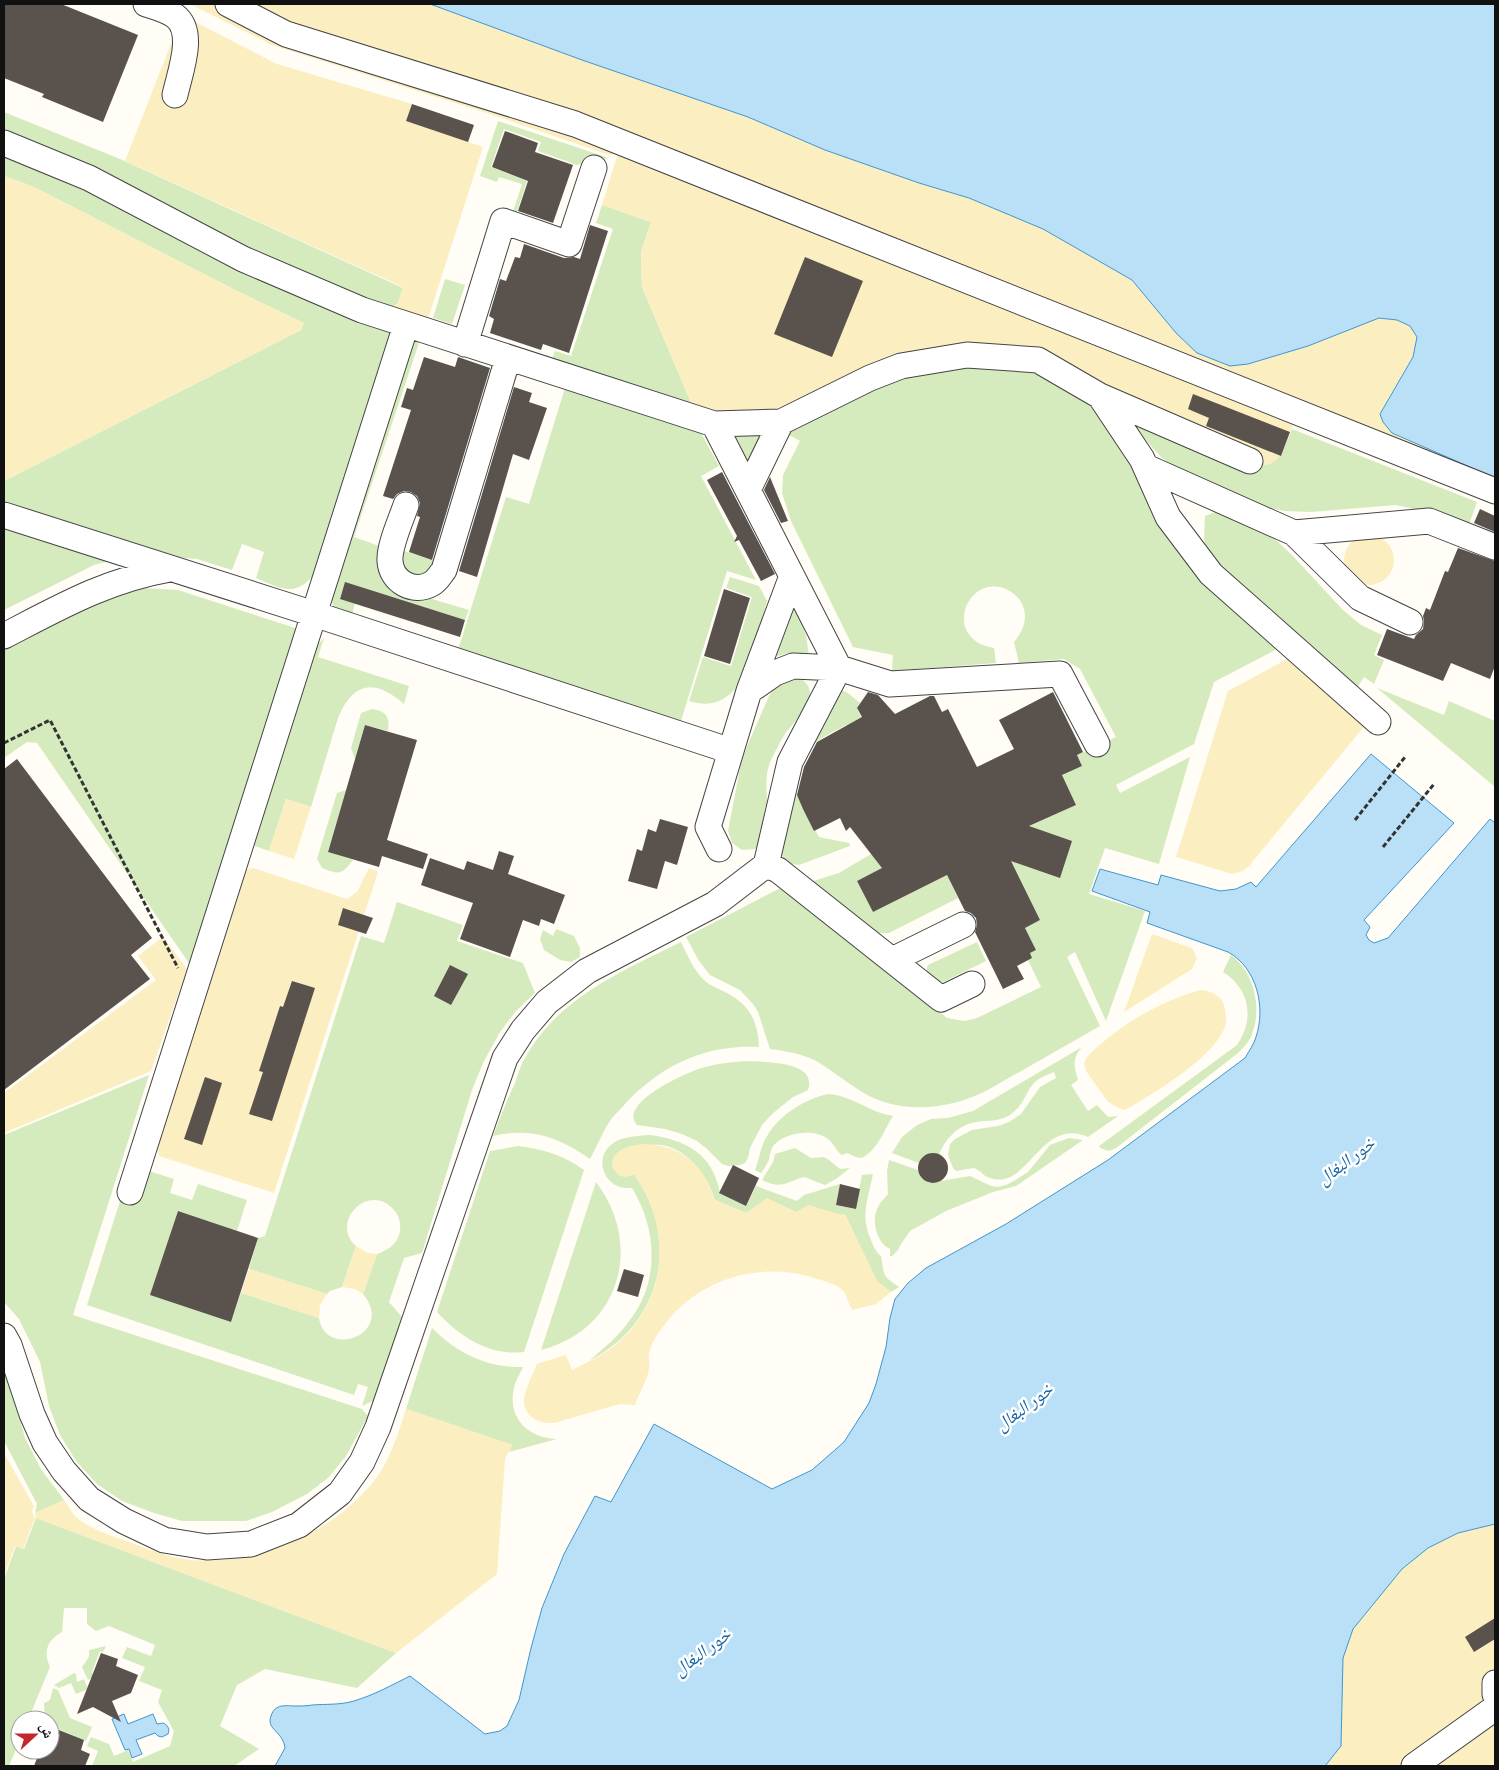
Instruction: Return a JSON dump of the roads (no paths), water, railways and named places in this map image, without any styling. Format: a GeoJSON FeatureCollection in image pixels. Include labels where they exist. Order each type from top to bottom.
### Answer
{"type":"FeatureCollection","features":[{"type":"Feature","properties":{"kind":"lane"},"geometry":{"type":"LineString","coordinates":[[146,4],[171,13],[184,27],[187,40],[176,95]]}},
{"type":"Feature","properties":{"kind":"lane"},"geometry":{"type":"LineString","coordinates":[[228,4],[286,34],[575,124],[1495,491]]}},
{"type":"Feature","properties":{"kind":"lane"},"geometry":{"type":"LineString","coordinates":[[4,142],[89,178],[242,259],[362,310],[714,424],[781,422],[870,378],[900,366],[967,355],[1038,360],[1100,396],[1250,461]]}},
{"type":"Feature","properties":{"kind":"lane"},"geometry":{"type":"LineString","coordinates":[[465,344],[502,222],[569,244],[594,168]]}},
{"type":"Feature","properties":{"kind":"lane"},"geometry":{"type":"LineString","coordinates":[[130,1192],[406,325]]}},
{"type":"Feature","properties":{"kind":"lane"},"geometry":{"type":"LineString","coordinates":[[406,505],[391,551],[390,560],[392,570],[404,584],[422,587],[431,584],[444,570],[508,358]]}},
{"type":"Feature","properties":{"kind":"lane"},"geometry":{"type":"LineString","coordinates":[[1100,396],[1146,467],[1168,517],[1211,574],[1378,722]]}},
{"type":"Feature","properties":{"kind":"lane"},"geometry":{"type":"LineString","coordinates":[[748,490],[781,422]]}},
{"type":"Feature","properties":{"kind":"lane"},"geometry":{"type":"LineString","coordinates":[[714,424],[839,668]]}},
{"type":"Feature","properties":{"kind":"lane"},"geometry":{"type":"LineString","coordinates":[[1146,467],[1294,533],[1360,598],[1410,622]]}},
{"type":"Feature","properties":{"kind":"lane"},"geometry":{"type":"LineString","coordinates":[[4,515],[731,750]]}},
{"type":"Feature","properties":{"kind":"lane"},"geometry":{"type":"LineString","coordinates":[[1294,533],[1429,521],[1495,547]]}},
{"type":"Feature","properties":{"kind":"lane"},"geometry":{"type":"LineString","coordinates":[[4,636],[101,588],[132,577],[172,569]]}},
{"type":"Feature","properties":{"kind":"lane"},"geometry":{"type":"LineString","coordinates":[[718,849],[708,827],[749,691],[792,576]]}},
{"type":"Feature","properties":{"kind":"lane"},"geometry":{"type":"LineString","coordinates":[[749,691],[775,673],[793,666],[839,668],[890,684],[1060,674],[1097,744]]}},
{"type":"Feature","properties":{"kind":"lane"},"geometry":{"type":"LineString","coordinates":[[4,1336],[9,1345],[32,1414],[45,1443],[64,1471],[88,1499],[124,1521],[164,1540],[207,1547],[251,1544],[299,1525],[340,1493],[362,1462],[378,1427],[505,1058],[523,1030],[547,1002],[587,971],[715,904],[766,865],[790,762],[839,668]]}},
{"type":"Feature","properties":{"kind":"lane"},"geometry":{"type":"LineString","coordinates":[[766,865],[778,870],[942,999],[972,984]]}},
{"type":"Feature","properties":{"kind":"lane"},"geometry":{"type":"LineString","coordinates":[[892,960],[963,925]]}},
{"type":"Feature","properties":{"kind":"lane"},"geometry":{"type":"LineString","coordinates":[[1495,1683],[1495,1694]]}},
{"type":"Feature","properties":{"kind":"lane"},"geometry":{"type":"LineString","coordinates":[[1414,1766],[1495,1708]]}},
{"type":"Feature","properties":{"kind":"water"},"geometry":{"type":"Polygon","coordinates":[[[430,4],[1495,4],[1495,478],[1392,433],[1383,422],[1380,414],[1413,357],[1417,337],[1410,326],[1397,320],[1379,318],[1308,346],[1248,364],[1230,366],[1197,353],[1176,333],[1132,280],[1043,229],[969,198],[919,183],[825,150],[748,117],[582,60],[430,4]]]}},
{"type":"Feature","properties":{"kind":"water","name":"خور البغال"},"geometry":{"type":"Polygon","coordinates":[[[1371,754],[1454,823],[1364,920],[1370,927],[1366,935],[1374,943],[1388,938],[1490,819],[1495,823],[1495,1524],[1458,1533],[1428,1548],[1402,1569],[1353,1629],[1343,1658],[1341,1746],[1325,1766],[275,1766],[285,1748],[284,1742],[270,1721],[273,1712],[278,1707],[349,1702],[376,1693],[410,1676],[485,1734],[500,1731],[507,1726],[519,1700],[542,1608],[564,1554],[595,1496],[611,1502],[654,1424],[772,1489],[812,1470],[844,1442],[869,1403],[886,1347],[895,1299],[908,1283],[926,1268],[1006,1224],[1108,1160],[1245,1058],[1254,1042],[1260,1013],[1257,989],[1246,968],[1238,959],[1228,952],[1147,923],[1150,912],[1092,891],[1100,869],[1158,885],[1161,875],[1220,891],[1236,889],[1251,882],[1256,887],[1371,754]]]}},
{"type":"Feature","properties":{"kind":"water"},"geometry":{"type":"Polygon","coordinates":[[[124,1714],[128,1724],[153,1714],[157,1724],[163,1723],[167,1726],[168,1734],[162,1737],[155,1733],[136,1740],[142,1754],[132,1758],[129,1749],[125,1750],[112,1719],[124,1714]]]}}]}
